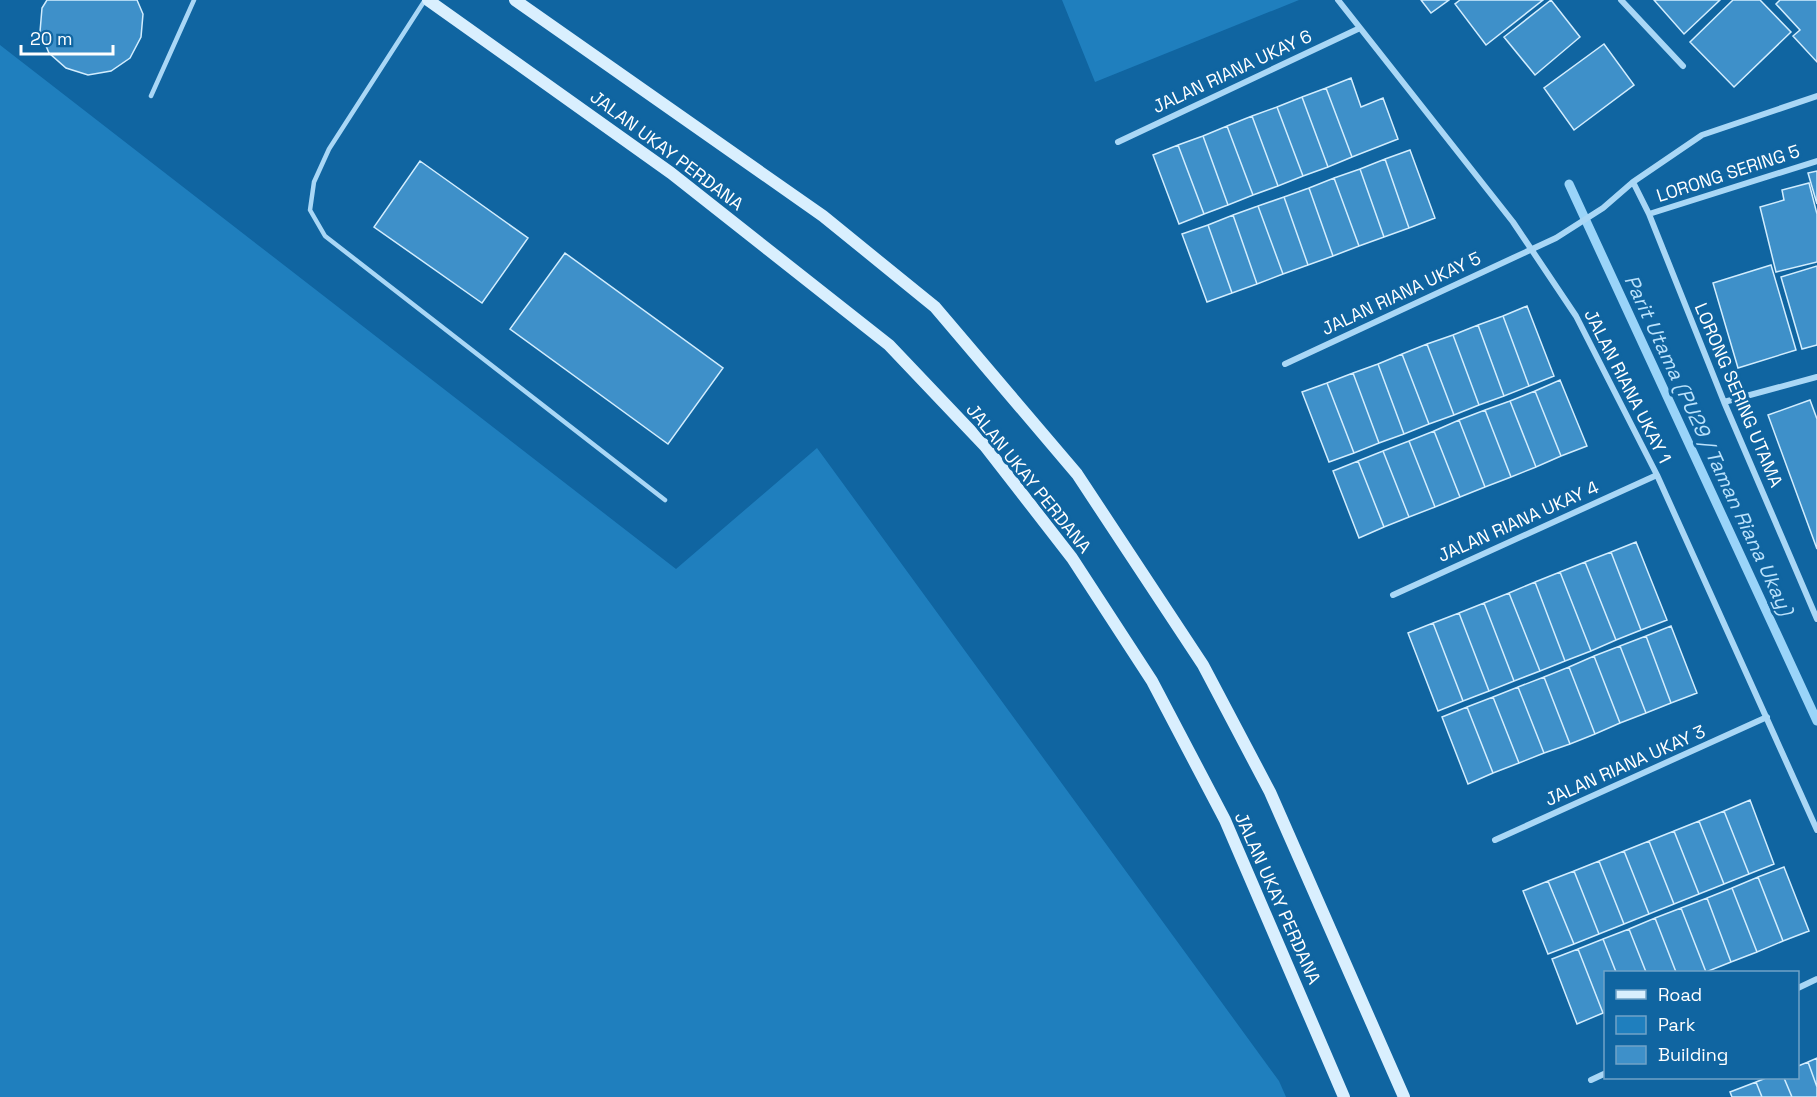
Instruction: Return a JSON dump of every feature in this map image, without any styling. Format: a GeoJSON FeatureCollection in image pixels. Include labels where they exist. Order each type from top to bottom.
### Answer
{"type":"FeatureCollection","features":[{"type":"Feature","properties":{"kind":"street","name":"JALAN UKAY PERDANA"},"geometry":{"type":"LineString","coordinates":[[427,0],[671,173],[889,345],[985,446],[1072,558],[1152,681],[1225,820],[1344,1097]]}},
{"type":"Feature","properties":{"kind":"street","name":"JALAN UKAY PERDANA"},"geometry":{"type":"LineString","coordinates":[[515,0],[823,216],[935,307],[1077,474],[1203,665],[1270,792],[1404,1097]]}},
{"type":"Feature","properties":{"kind":"street","name":"JALAN RIANA UKAY 1"},"geometry":{"type":"LineString","coordinates":[[1338,0],[1513,222],[1576,316],[1657,475],[1817,830]]}},
{"type":"Feature","properties":{"kind":"street"},"geometry":{"type":"LineString","coordinates":[[1621,0],[1683,66]]}},
{"type":"Feature","properties":{"kind":"street","name":"JALAN RIANA UKAY 6"},"geometry":{"type":"LineString","coordinates":[[1118,142],[1359,28]]}},
{"type":"Feature","properties":{"kind":"street","name":"JALAN RIANA UKAY 5"},"geometry":{"type":"LineString","coordinates":[[1285,363],[1556,238],[1603,208],[1633,182],[1702,135],[1817,96]]}},
{"type":"Feature","properties":{"kind":"street","name":"LORONG SERING 5"},"geometry":{"type":"LineString","coordinates":[[1649,214],[1817,161]]}},
{"type":"Feature","properties":{"kind":"street","name":"LORONG SERING UTAMA"},"geometry":{"type":"LineString","coordinates":[[1633,182],[1649,214],[1724,402],[1817,619]]}},
{"type":"Feature","properties":{"kind":"street"},"geometry":{"type":"LineString","coordinates":[[1724,402],[1817,377]]}},
{"type":"Feature","properties":{"kind":"street","name":"JALAN RIANA UKAY 4"},"geometry":{"type":"LineString","coordinates":[[1392,595],[1657,475]]}},
{"type":"Feature","properties":{"kind":"street","name":"JALAN RIANA UKAY 3"},"geometry":{"type":"LineString","coordinates":[[1495,840],[1767,717]]}},
{"type":"Feature","properties":{"kind":"street"},"geometry":{"type":"LineString","coordinates":[[1799,987],[1817,979]]}},
{"type":"Feature","properties":{"kind":"street"},"geometry":{"type":"LineString","coordinates":[[1591,1080],[1604,1074]]}},
{"type":"Feature","properties":{"kind":"lane"},"geometry":{"type":"LineString","coordinates":[[152,96],[194,0]]}},
{"type":"Feature","properties":{"kind":"lane"},"geometry":{"type":"LineString","coordinates":[[427,0],[328,149],[314,182],[310,210],[325,236],[665,501]]}},
{"type":"Feature","properties":{"kind":"green space"},"geometry":{"type":"Polygon","coordinates":[[[1062,0],[1299,0],[1095,82],[1062,0]]]}},
{"type":"Feature","properties":{"kind":"green space"},"geometry":{"type":"Polygon","coordinates":[[[0,45],[676,569],[817,448],[1279,1081],[1286,1097],[0,1097],[0,45]]]}},
{"type":"Feature","properties":{"kind":"building"},"geometry":{"type":"Polygon","coordinates":[[[47,0],[137,0],[143,14],[141,37],[130,58],[111,71],[88,75],[66,68],[49,53],[40,32],[42,8],[47,0]]]}},
{"type":"Feature","properties":{"kind":"building"},"geometry":{"type":"Polygon","coordinates":[[[1421,0],[1449,0],[1431,13],[1421,0]]]}},
{"type":"Feature","properties":{"kind":"building"},"geometry":{"type":"Polygon","coordinates":[[[1460,0],[1543,0],[1486,45],[1455,4],[1460,0]]]}},
{"type":"Feature","properties":{"kind":"building"},"geometry":{"type":"Polygon","coordinates":[[[1551,0],[1580,37],[1535,75],[1504,37],[1551,0]]]}},
{"type":"Feature","properties":{"kind":"building"},"geometry":{"type":"Polygon","coordinates":[[[1654,0],[1720,0],[1684,34],[1654,0]]]}},
{"type":"Feature","properties":{"kind":"building"},"geometry":{"type":"Polygon","coordinates":[[[1733,0],[1760,0],[1791,32],[1734,87],[1690,42],[1733,0]]]}},
{"type":"Feature","properties":{"kind":"building"},"geometry":{"type":"Polygon","coordinates":[[[1780,0],[1817,0],[1817,62],[1793,36],[1800,30],[1776,4],[1780,0]]]}},
{"type":"Feature","properties":{"kind":"building"},"geometry":{"type":"Polygon","coordinates":[[[1604,44],[1634,85],[1574,130],[1544,88],[1604,44]]]}},
{"type":"Feature","properties":{"kind":"building"},"geometry":{"type":"Polygon","coordinates":[[[1351,78],[1361,107],[1383,98],[1398,139],[1352,157],[1326,88],[1351,78]]]}},
{"type":"Feature","properties":{"kind":"building"},"geometry":{"type":"Polygon","coordinates":[[[1326,88],[1352,157],[1328,167],[1302,97],[1326,88]]]}},
{"type":"Feature","properties":{"kind":"building"},"geometry":{"type":"Polygon","coordinates":[[[1302,97],[1328,167],[1303,176],[1277,107],[1302,97]]]}},
{"type":"Feature","properties":{"kind":"building"},"geometry":{"type":"Polygon","coordinates":[[[1277,107],[1303,176],[1278,186],[1252,116],[1277,107]]]}},
{"type":"Feature","properties":{"kind":"building"},"geometry":{"type":"Polygon","coordinates":[[[1252,116],[1278,186],[1253,195],[1227,126],[1252,116]]]}},
{"type":"Feature","properties":{"kind":"building"},"geometry":{"type":"Polygon","coordinates":[[[1227,126],[1253,195],[1228,205],[1203,136],[1227,126]]]}},
{"type":"Feature","properties":{"kind":"building"},"geometry":{"type":"Polygon","coordinates":[[[1203,136],[1228,205],[1204,214],[1178,145],[1203,136]]]}},
{"type":"Feature","properties":{"kind":"building"},"geometry":{"type":"Polygon","coordinates":[[[1178,145],[1204,214],[1179,224],[1153,155],[1178,145]]]}},
{"type":"Feature","properties":{"kind":"building"},"geometry":{"type":"Polygon","coordinates":[[[1410,150],[1435,218],[1409,228],[1385,159],[1410,150]]]}},
{"type":"Feature","properties":{"kind":"building"},"geometry":{"type":"Polygon","coordinates":[[[1385,159],[1409,228],[1384,237],[1360,169],[1385,159]]]}},
{"type":"Feature","properties":{"kind":"building"},"geometry":{"type":"Polygon","coordinates":[[[420,161],[528,238],[482,303],[374,227],[420,161]]]}},
{"type":"Feature","properties":{"kind":"building"},"geometry":{"type":"Polygon","coordinates":[[[1360,169],[1384,237],[1359,246],[1334,178],[1360,169]]]}},
{"type":"Feature","properties":{"kind":"building"},"geometry":{"type":"Polygon","coordinates":[[[1817,171],[1817,204],[1808,173],[1817,171]]]}},
{"type":"Feature","properties":{"kind":"building"},"geometry":{"type":"Polygon","coordinates":[[[1334,178],[1359,246],[1333,256],[1309,188],[1334,178]]]}},
{"type":"Feature","properties":{"kind":"building"},"geometry":{"type":"Polygon","coordinates":[[[1809,183],[1817,214],[1817,262],[1776,272],[1760,207],[1784,200],[1782,190],[1809,183]]]}},
{"type":"Feature","properties":{"kind":"building"},"geometry":{"type":"Polygon","coordinates":[[[1309,188],[1333,256],[1308,265],[1284,197],[1309,188]]]}},
{"type":"Feature","properties":{"kind":"building"},"geometry":{"type":"Polygon","coordinates":[[[1284,197],[1308,265],[1283,274],[1258,206],[1284,197]]]}},
{"type":"Feature","properties":{"kind":"building"},"geometry":{"type":"Polygon","coordinates":[[[1258,206],[1283,274],[1257,284],[1233,215],[1258,206]]]}},
{"type":"Feature","properties":{"kind":"building"},"geometry":{"type":"Polygon","coordinates":[[[1233,215],[1257,284],[1232,293],[1208,225],[1233,215]]]}},
{"type":"Feature","properties":{"kind":"building"},"geometry":{"type":"Polygon","coordinates":[[[1208,225],[1232,293],[1207,302],[1182,234],[1208,225]]]}},
{"type":"Feature","properties":{"kind":"building"},"geometry":{"type":"Polygon","coordinates":[[[565,253],[723,368],[668,444],[510,329],[565,253]]]}},
{"type":"Feature","properties":{"kind":"building"},"geometry":{"type":"Polygon","coordinates":[[[1771,265],[1796,350],[1738,368],[1713,283],[1771,265]]]}},
{"type":"Feature","properties":{"kind":"building"},"geometry":{"type":"Polygon","coordinates":[[[1817,266],[1817,345],[1802,349],[1781,277],[1817,266]]]}},
{"type":"Feature","properties":{"kind":"building"},"geometry":{"type":"Polygon","coordinates":[[[1527,306],[1554,376],[1529,386],[1503,316],[1527,306]]]}},
{"type":"Feature","properties":{"kind":"building"},"geometry":{"type":"Polygon","coordinates":[[[1503,316],[1529,386],[1504,396],[1478,325],[1503,316]]]}},
{"type":"Feature","properties":{"kind":"building"},"geometry":{"type":"Polygon","coordinates":[[[1478,325],[1504,396],[1479,405],[1453,335],[1478,325]]]}},
{"type":"Feature","properties":{"kind":"building"},"geometry":{"type":"Polygon","coordinates":[[[1453,335],[1479,405],[1454,415],[1427,344],[1453,335]]]}},
{"type":"Feature","properties":{"kind":"building"},"geometry":{"type":"Polygon","coordinates":[[[1427,344],[1454,415],[1429,424],[1402,354],[1427,344]]]}},
{"type":"Feature","properties":{"kind":"building"},"geometry":{"type":"Polygon","coordinates":[[[1402,354],[1429,424],[1404,434],[1378,364],[1402,354]]]}},
{"type":"Feature","properties":{"kind":"building"},"geometry":{"type":"Polygon","coordinates":[[[1378,364],[1404,434],[1379,443],[1353,373],[1378,364]]]}},
{"type":"Feature","properties":{"kind":"building"},"geometry":{"type":"Polygon","coordinates":[[[1353,373],[1379,443],[1354,453],[1327,383],[1353,373]]]}},
{"type":"Feature","properties":{"kind":"building"},"geometry":{"type":"Polygon","coordinates":[[[1560,380],[1587,446],[1561,456],[1535,391],[1560,380]]]}},
{"type":"Feature","properties":{"kind":"building"},"geometry":{"type":"Polygon","coordinates":[[[1327,383],[1354,453],[1329,462],[1302,392],[1327,383]]]}},
{"type":"Feature","properties":{"kind":"building"},"geometry":{"type":"Polygon","coordinates":[[[1535,391],[1561,456],[1536,467],[1510,401],[1535,391]]]}},
{"type":"Feature","properties":{"kind":"building"},"geometry":{"type":"Polygon","coordinates":[[[1810,400],[1817,419],[1817,549],[1768,415],[1810,400]]]}},
{"type":"Feature","properties":{"kind":"building"},"geometry":{"type":"Polygon","coordinates":[[[1510,401],[1536,467],[1511,477],[1485,410],[1510,401]]]}},
{"type":"Feature","properties":{"kind":"building"},"geometry":{"type":"Polygon","coordinates":[[[1485,410],[1511,477],[1485,487],[1459,420],[1485,410]]]}},
{"type":"Feature","properties":{"kind":"building"},"geometry":{"type":"Polygon","coordinates":[[[1459,420],[1485,487],[1460,497],[1434,431],[1459,420]]]}},
{"type":"Feature","properties":{"kind":"building"},"geometry":{"type":"Polygon","coordinates":[[[1434,431],[1460,497],[1435,507],[1409,441],[1434,431]]]}},
{"type":"Feature","properties":{"kind":"building"},"geometry":{"type":"Polygon","coordinates":[[[1409,441],[1435,507],[1409,517],[1383,451],[1409,441]]]}},
{"type":"Feature","properties":{"kind":"building"},"geometry":{"type":"Polygon","coordinates":[[[1383,451],[1409,517],[1384,527],[1358,461],[1383,451]]]}},
{"type":"Feature","properties":{"kind":"building"},"geometry":{"type":"Polygon","coordinates":[[[1358,461],[1384,527],[1359,538],[1333,471],[1358,461]]]}},
{"type":"Feature","properties":{"kind":"building"},"geometry":{"type":"Polygon","coordinates":[[[1636,542],[1667,620],[1641,630],[1611,552],[1636,542]]]}},
{"type":"Feature","properties":{"kind":"building"},"geometry":{"type":"Polygon","coordinates":[[[1611,552],[1641,630],[1616,640],[1585,562],[1611,552]]]}},
{"type":"Feature","properties":{"kind":"building"},"geometry":{"type":"Polygon","coordinates":[[[1585,562],[1616,640],[1591,651],[1560,572],[1585,562]]]}},
{"type":"Feature","properties":{"kind":"building"},"geometry":{"type":"Polygon","coordinates":[[[1560,572],[1591,651],[1565,661],[1535,582],[1560,572]]]}},
{"type":"Feature","properties":{"kind":"building"},"geometry":{"type":"Polygon","coordinates":[[[1535,582],[1565,661],[1540,671],[1509,593],[1535,582]]]}},
{"type":"Feature","properties":{"kind":"building"},"geometry":{"type":"Polygon","coordinates":[[[1509,593],[1540,671],[1514,681],[1484,603],[1509,593]]]}},
{"type":"Feature","properties":{"kind":"building"},"geometry":{"type":"Polygon","coordinates":[[[1484,603],[1514,681],[1489,691],[1459,613],[1484,603]]]}},
{"type":"Feature","properties":{"kind":"building"},"geometry":{"type":"Polygon","coordinates":[[[1459,613],[1489,691],[1463,701],[1433,623],[1459,613]]]}},
{"type":"Feature","properties":{"kind":"building"},"geometry":{"type":"Polygon","coordinates":[[[1433,623],[1463,701],[1438,711],[1408,633],[1433,623]]]}},
{"type":"Feature","properties":{"kind":"building"},"geometry":{"type":"Polygon","coordinates":[[[1671,626],[1697,693],[1671,703],[1646,636],[1671,626]]]}},
{"type":"Feature","properties":{"kind":"building"},"geometry":{"type":"Polygon","coordinates":[[[1646,636],[1671,703],[1646,713],[1620,646],[1646,636]]]}},
{"type":"Feature","properties":{"kind":"building"},"geometry":{"type":"Polygon","coordinates":[[[1620,646],[1646,713],[1620,723],[1594,656],[1620,646]]]}},
{"type":"Feature","properties":{"kind":"building"},"geometry":{"type":"Polygon","coordinates":[[[1594,656],[1620,723],[1595,734],[1569,667],[1594,656]]]}},
{"type":"Feature","properties":{"kind":"building"},"geometry":{"type":"Polygon","coordinates":[[[1569,667],[1595,734],[1570,744],[1544,677],[1569,667]]]}},
{"type":"Feature","properties":{"kind":"building"},"geometry":{"type":"Polygon","coordinates":[[[1544,677],[1570,744],[1544,753],[1518,687],[1544,677]]]}},
{"type":"Feature","properties":{"kind":"building"},"geometry":{"type":"Polygon","coordinates":[[[1518,687],[1544,753],[1519,763],[1493,697],[1518,687]]]}},
{"type":"Feature","properties":{"kind":"building"},"geometry":{"type":"Polygon","coordinates":[[[1493,697],[1519,763],[1493,773],[1467,707],[1493,697]]]}},
{"type":"Feature","properties":{"kind":"building"},"geometry":{"type":"Polygon","coordinates":[[[1467,707],[1493,773],[1468,784],[1442,717],[1467,707]]]}},
{"type":"Feature","properties":{"kind":"building"},"geometry":{"type":"Polygon","coordinates":[[[1750,800],[1774,864],[1749,874],[1724,811],[1750,800]]]}},
{"type":"Feature","properties":{"kind":"building"},"geometry":{"type":"Polygon","coordinates":[[[1724,811],[1749,874],[1724,884],[1699,821],[1724,811]]]}},
{"type":"Feature","properties":{"kind":"building"},"geometry":{"type":"Polygon","coordinates":[[[1699,821],[1724,884],[1699,894],[1674,831],[1699,821]]]}},
{"type":"Feature","properties":{"kind":"building"},"geometry":{"type":"Polygon","coordinates":[[[1674,831],[1699,894],[1674,904],[1649,841],[1674,831]]]}},
{"type":"Feature","properties":{"kind":"building"},"geometry":{"type":"Polygon","coordinates":[[[1649,841],[1674,904],[1649,914],[1624,851],[1649,841]]]}},
{"type":"Feature","properties":{"kind":"building"},"geometry":{"type":"Polygon","coordinates":[[[1624,851],[1649,914],[1624,924],[1599,861],[1624,851]]]}},
{"type":"Feature","properties":{"kind":"building"},"geometry":{"type":"Polygon","coordinates":[[[1599,861],[1624,924],[1599,934],[1574,871],[1599,861]]]}},
{"type":"Feature","properties":{"kind":"building"},"geometry":{"type":"Polygon","coordinates":[[[1784,867],[1809,931],[1783,941],[1758,877],[1784,867]]]}},
{"type":"Feature","properties":{"kind":"building"},"geometry":{"type":"Polygon","coordinates":[[[1574,871],[1599,934],[1574,944],[1548,881],[1574,871]]]}},
{"type":"Feature","properties":{"kind":"building"},"geometry":{"type":"Polygon","coordinates":[[[1758,877],[1783,941],[1757,952],[1732,888],[1758,877]]]}},
{"type":"Feature","properties":{"kind":"building"},"geometry":{"type":"Polygon","coordinates":[[[1548,881],[1574,944],[1548,954],[1523,891],[1548,881]]]}},
{"type":"Feature","properties":{"kind":"building"},"geometry":{"type":"Polygon","coordinates":[[[1732,888],[1757,952],[1731,962],[1707,898],[1732,888]]]}},
{"type":"Feature","properties":{"kind":"building"},"geometry":{"type":"Polygon","coordinates":[[[1707,898],[1731,962],[1706,971],[1681,908],[1707,898]]]}},
{"type":"Feature","properties":{"kind":"building"},"geometry":{"type":"Polygon","coordinates":[[[1681,908],[1706,971],[1676,971],[1655,918],[1681,908]]]}},
{"type":"Feature","properties":{"kind":"building"},"geometry":{"type":"Polygon","coordinates":[[[1655,918],[1676,971],[1646,971],[1629,929],[1655,918]]]}},
{"type":"Feature","properties":{"kind":"building"},"geometry":{"type":"Polygon","coordinates":[[[1629,929],[1646,971],[1616,971],[1603,939],[1629,929]]]}},
{"type":"Feature","properties":{"kind":"building"},"geometry":{"type":"Polygon","coordinates":[[[1603,939],[1616,971],[1604,971],[1604,1013],[1603,1013],[1578,949],[1603,939]]]}},
{"type":"Feature","properties":{"kind":"building"},"geometry":{"type":"Polygon","coordinates":[[[1578,949],[1603,1013],[1577,1024],[1552,959],[1578,949]]]}},
{"type":"Feature","properties":{"kind":"building"},"geometry":{"type":"Polygon","coordinates":[[[1817,1058],[1817,1087],[1808,1062],[1817,1058]]]}},
{"type":"Feature","properties":{"kind":"building"},"geometry":{"type":"Polygon","coordinates":[[[1808,1062],[1817,1087],[1817,1097],[1792,1097],[1784,1079],[1799,1079],[1799,1066],[1808,1062]]]}},
{"type":"Feature","properties":{"kind":"building"},"geometry":{"type":"Polygon","coordinates":[[[1764,1079],[1784,1079],[1792,1097],[1762,1097],[1756,1082],[1764,1079]]]}},
{"type":"Feature","properties":{"kind":"building"},"geometry":{"type":"Polygon","coordinates":[[[1756,1082],[1762,1097],[1732,1097],[1730,1092],[1756,1082]]]}},
{"type":"Feature","properties":{"kind":"waterway","name":"Parit Utama (PU29 / Taman Riana Ukay)"},"geometry":{"type":"LineString","coordinates":[[1569,184],[1817,721]]}}]}
